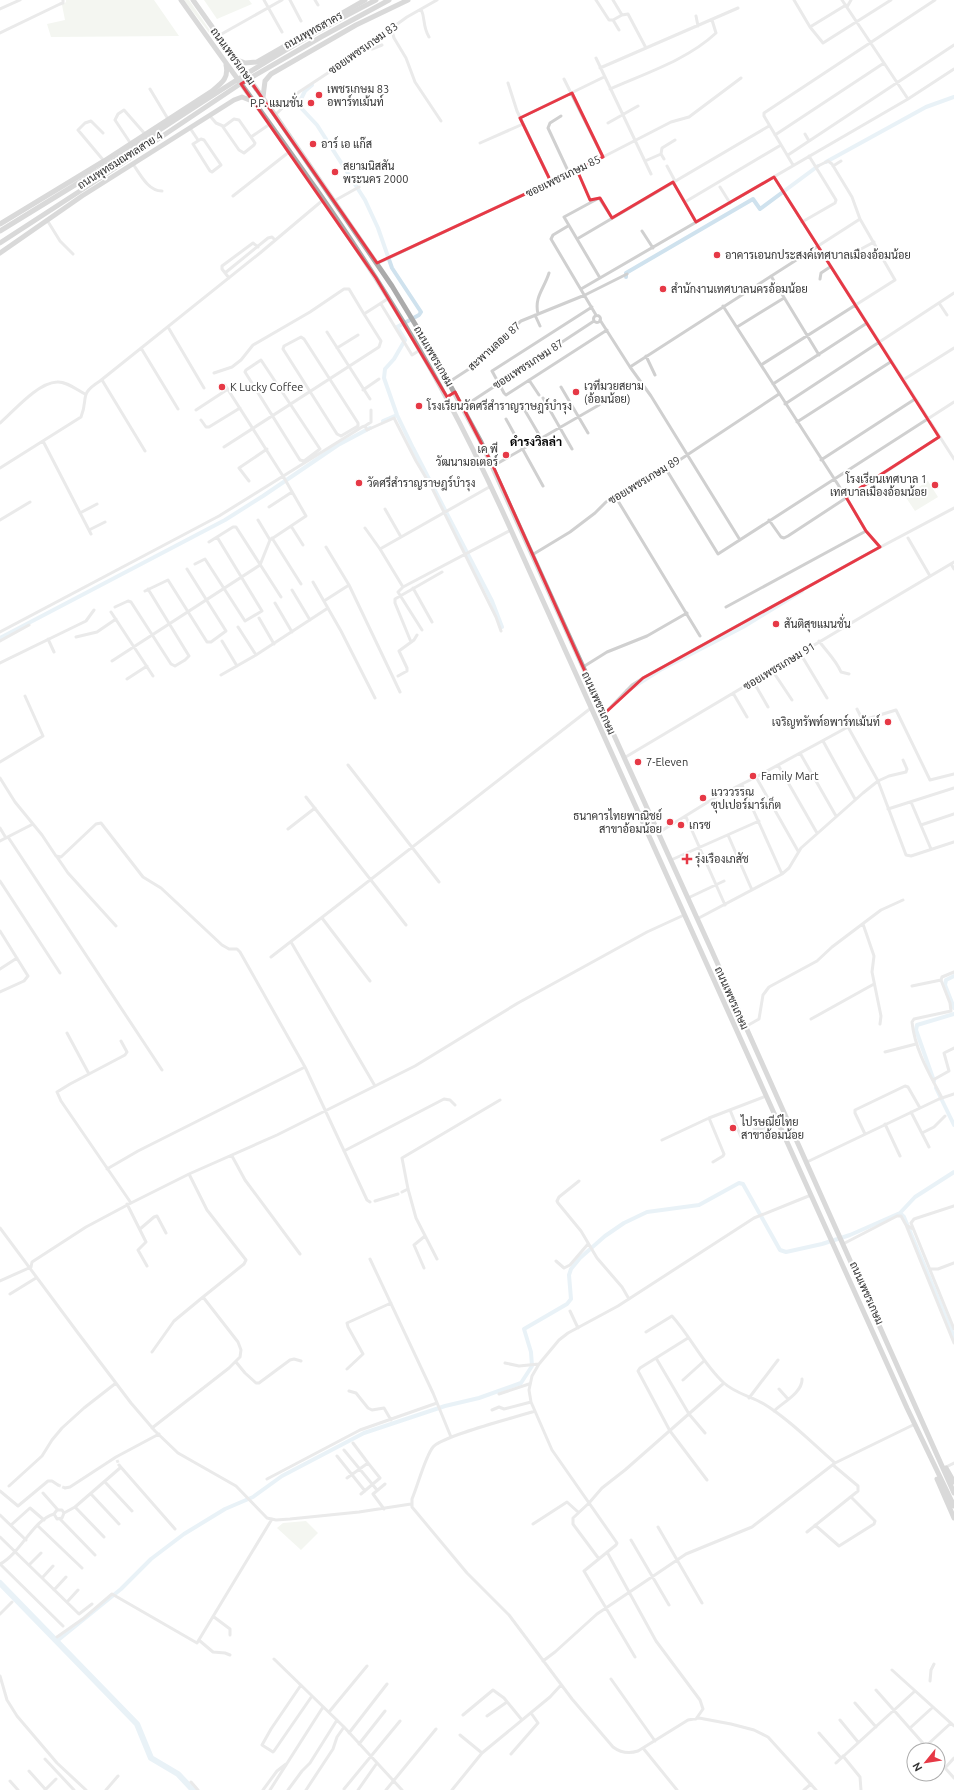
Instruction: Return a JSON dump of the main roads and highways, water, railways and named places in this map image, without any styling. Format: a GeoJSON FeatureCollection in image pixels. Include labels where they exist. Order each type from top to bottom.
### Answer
{"type":"FeatureCollection","features":[{"type":"Feature","properties":{"kind":"main road","name":"ถนนเพชรเกษม"},"geometry":{"type":"LineString","coordinates":[[181,0],[270,124],[389,298],[455,412],[491,486],[915,1424],[954,1518]]}},
{"type":"Feature","properties":{"kind":"main road","name":"ถนนเพชรเกษม"},"geometry":{"type":"LineString","coordinates":[[193,0],[378,263],[455,392],[481,442],[807,1162],[954,1493]]}},
{"type":"Feature","properties":{"kind":"main road"},"geometry":{"type":"LineString","coordinates":[[234,59],[245,63],[253,63],[365,0]]}},
{"type":"Feature","properties":{"kind":"main road","name":"ถนนพุทธสาคร"},"geometry":{"type":"LineString","coordinates":[[244,74],[376,0]]}},
{"type":"Feature","properties":{"kind":"main road","name":"ถนนพุทธสาคร"},"geometry":{"type":"LineString","coordinates":[[248,80],[321,37],[389,0]]}},
{"type":"Feature","properties":{"kind":"main road"},"geometry":{"type":"LineString","coordinates":[[262,98],[263,86],[267,77],[356,25],[408,0]]}},
{"type":"Feature","properties":{"kind":"main road"},"geometry":{"type":"LineString","coordinates":[[284,46],[278,53],[279,60],[283,63],[292,62]]}},
{"type":"Feature","properties":{"kind":"main road","name":"ถนนพุทธมณฑลสาย 4"},"geometry":{"type":"LineString","coordinates":[[0,224],[104,161],[212,91],[226,79],[228,74],[226,62]]}},
{"type":"Feature","properties":{"kind":"main road","name":"ถนนพุทธมณฑลสาย 4"},"geometry":{"type":"LineString","coordinates":[[0,231],[96,172],[244,74]]}},
{"type":"Feature","properties":{"kind":"main road","name":"ถนนพุทธมณฑลสาย 4"},"geometry":{"type":"LineString","coordinates":[[0,243],[248,80]]}},
{"type":"Feature","properties":{"kind":"main road"},"geometry":{"type":"LineString","coordinates":[[212,91],[218,90],[223,94],[225,101],[222,108]]}},
{"type":"Feature","properties":{"kind":"main road","name":"ถนนพุทธมณฑลสาย 4"},"geometry":{"type":"LineString","coordinates":[[0,253],[46,220],[222,108],[242,97],[249,99],[255,104]]}},
{"type":"Feature","properties":{"kind":"main road"},"geometry":{"type":"LineString","coordinates":[[447,397],[455,392]]}},
{"type":"Feature","properties":{"kind":"main road"},"geometry":{"type":"LineString","coordinates":[[455,412],[463,407]]}},
{"type":"Feature","properties":{"kind":"main road"},"geometry":{"type":"LineString","coordinates":[[473,448],[481,442]]}},
{"type":"Feature","properties":{"kind":"main road","name":"ถนนเพชรเกษม"},"geometry":{"type":"LineString","coordinates":[[935,1451],[954,1482]]}},
{"type":"Feature","properties":{"kind":"main road","name":"ถนนเพชรเกษม"},"geometry":{"type":"LineString","coordinates":[[928,1454],[954,1506]]}},
{"type":"Feature","properties":{"kind":"waterway"},"geometry":{"type":"LineString","coordinates":[[312,85],[305,91],[301,99],[302,109],[317,125],[365,200],[378,228],[392,268],[421,312],[419,315],[397,327],[405,340],[394,359],[385,369],[384,378],[397,415],[492,601],[502,627]]}},
{"type":"Feature","properties":{"kind":"waterway"},"geometry":{"type":"LineString","coordinates":[[826,162],[926,107],[954,97]]}},
{"type":"Feature","properties":{"kind":"waterway"},"geometry":{"type":"LineString","coordinates":[[626,277],[626,273],[753,199],[760,209],[818,166]]}},
{"type":"Feature","properties":{"kind":"waterway"},"geometry":{"type":"LineString","coordinates":[[383,421],[397,415]]}},
{"type":"Feature","properties":{"kind":"waterway"},"geometry":{"type":"LineString","coordinates":[[0,638],[225,520],[338,445],[370,428]]}},
{"type":"Feature","properties":{"kind":"waterway"},"geometry":{"type":"LineString","coordinates":[[627,691],[660,670],[743,627],[802,591]]}},
{"type":"Feature","properties":{"kind":"waterway"},"geometry":{"type":"LineString","coordinates":[[954,976],[946,980],[945,985],[954,1008]]}},
{"type":"Feature","properties":{"kind":"waterway"},"geometry":{"type":"LineString","coordinates":[[934,1081],[916,1030],[917,1025],[954,1014]]}},
{"type":"Feature","properties":{"kind":"waterway"},"geometry":{"type":"LineString","coordinates":[[936,1088],[954,1125]]}},
{"type":"Feature","properties":{"kind":"waterway"},"geometry":{"type":"LineString","coordinates":[[57,1641],[121,1589],[151,1559],[184,1534],[225,1509],[253,1497],[282,1476],[364,1433],[445,1406],[479,1398],[521,1383],[532,1366],[531,1352],[524,1329],[567,1304],[571,1299],[569,1275],[571,1269],[580,1258],[605,1236],[624,1223],[647,1212],[699,1205],[739,1183],[743,1184],[780,1250],[786,1252],[822,1244],[850,1235],[900,1213],[915,1197],[954,1172]]}},
{"type":"Feature","properties":{"kind":"waterway"},"geometry":{"type":"LineString","coordinates":[[900,1213],[904,1217],[954,1337]]}},
{"type":"Feature","properties":{"kind":"waterway"},"geometry":{"type":"LineString","coordinates":[[0,1583],[137,1724],[151,1758],[178,1774],[193,1790]]}},
{"type":"Feature","properties":{"kind":"tunnel"},"geometry":{"type":"LineString","coordinates":[[117,1460],[119,1465]]}},
{"type":"Feature","properties":{"kind":"tunnel"},"geometry":{"type":"LineString","coordinates":[[58,1485],[65,1488]]}},
{"type":"Feature","properties":{"kind":"place","name":"เพชรเกษม 83 อพาร์ทเม้นท์"},"geometry":{"type":"Point","coordinates":[319,95]}},
{"type":"Feature","properties":{"kind":"place","name":"P.P. แมนชั่น"},"geometry":{"type":"Point","coordinates":[311,103]}},
{"type":"Feature","properties":{"kind":"place","name":"อาร์ เอ แก๊ส"},"geometry":{"type":"Point","coordinates":[313,144]}},
{"type":"Feature","properties":{"kind":"place","name":"สยามนิสสัน พระนคร 2000"},"geometry":{"type":"Point","coordinates":[335,172]}},
{"type":"Feature","properties":{"kind":"place","name":"อาคารเอนกประสงค์เทศบาลเมืองอ้อมน้อย"},"geometry":{"type":"Point","coordinates":[717,255]}},
{"type":"Feature","properties":{"kind":"place","name":"สำนักงานเทศบาลนครอ้อมน้อย"},"geometry":{"type":"Point","coordinates":[663,289]}},
{"type":"Feature","properties":{"kind":"place","name":"K Lucky Coffee"},"geometry":{"type":"Point","coordinates":[222,387]}},
{"type":"Feature","properties":{"kind":"place","name":"เวทีมวยสยาม (อ้อมน้อย)"},"geometry":{"type":"Point","coordinates":[576,392]}},
{"type":"Feature","properties":{"kind":"place","name":"โรงเรียนวัดศรีสําราญราษฎร์บํารุง"},"geometry":{"type":"Point","coordinates":[419,406]}},
{"type":"Feature","properties":{"kind":"place","name":"เค พี วัฒนามอเตอร์"},"geometry":{"type":"Point","coordinates":[506,455]}},
{"type":"Feature","properties":{"kind":"place","name":"วัดศรีสําราญราษฎร์บํารุง"},"geometry":{"type":"Point","coordinates":[359,483]}},
{"type":"Feature","properties":{"kind":"place","name":"โรงเรียนเทศบาล 1 เทศบาลเมืองอ้อมน้อย"},"geometry":{"type":"Point","coordinates":[935,485]}},
{"type":"Feature","properties":{"kind":"place","name":"สันติสุขแมนชั่น"},"geometry":{"type":"Point","coordinates":[776,624]}},
{"type":"Feature","properties":{"kind":"place","name":"เจริญทรัพท์อพาร์ทเม้นท์"},"geometry":{"type":"Point","coordinates":[888,722]}},
{"type":"Feature","properties":{"kind":"place","name":"7-Eleven"},"geometry":{"type":"Point","coordinates":[638,762]}},
{"type":"Feature","properties":{"kind":"place","name":"Family Mart"},"geometry":{"type":"Point","coordinates":[753,776]}},
{"type":"Feature","properties":{"kind":"place","name":"แวววรรณ ซุปเปอร์มาร์เก็ต"},"geometry":{"type":"Point","coordinates":[703,798]}},
{"type":"Feature","properties":{"kind":"place","name":"ธนาคารไทยพาณิชย์ สาขาอ้อมน้อย"},"geometry":{"type":"Point","coordinates":[670,822]}},
{"type":"Feature","properties":{"kind":"place","name":"เกรซ"},"geometry":{"type":"Point","coordinates":[681,825]}},
{"type":"Feature","properties":{"kind":"place","name":"รุ่งเรืองเภสัช"},"geometry":{"type":"Point","coordinates":[687,859]}},
{"type":"Feature","properties":{"kind":"place","name":"ไปรษณีย์ไทย สาขาอ้อมน้อย"},"geometry":{"type":"Point","coordinates":[733,1128]}},
{"type":"Feature","properties":{"kind":"district","name":"ดำรงวิลล่า"},"geometry":{"type":"Point","coordinates":[536,441]}}]}
